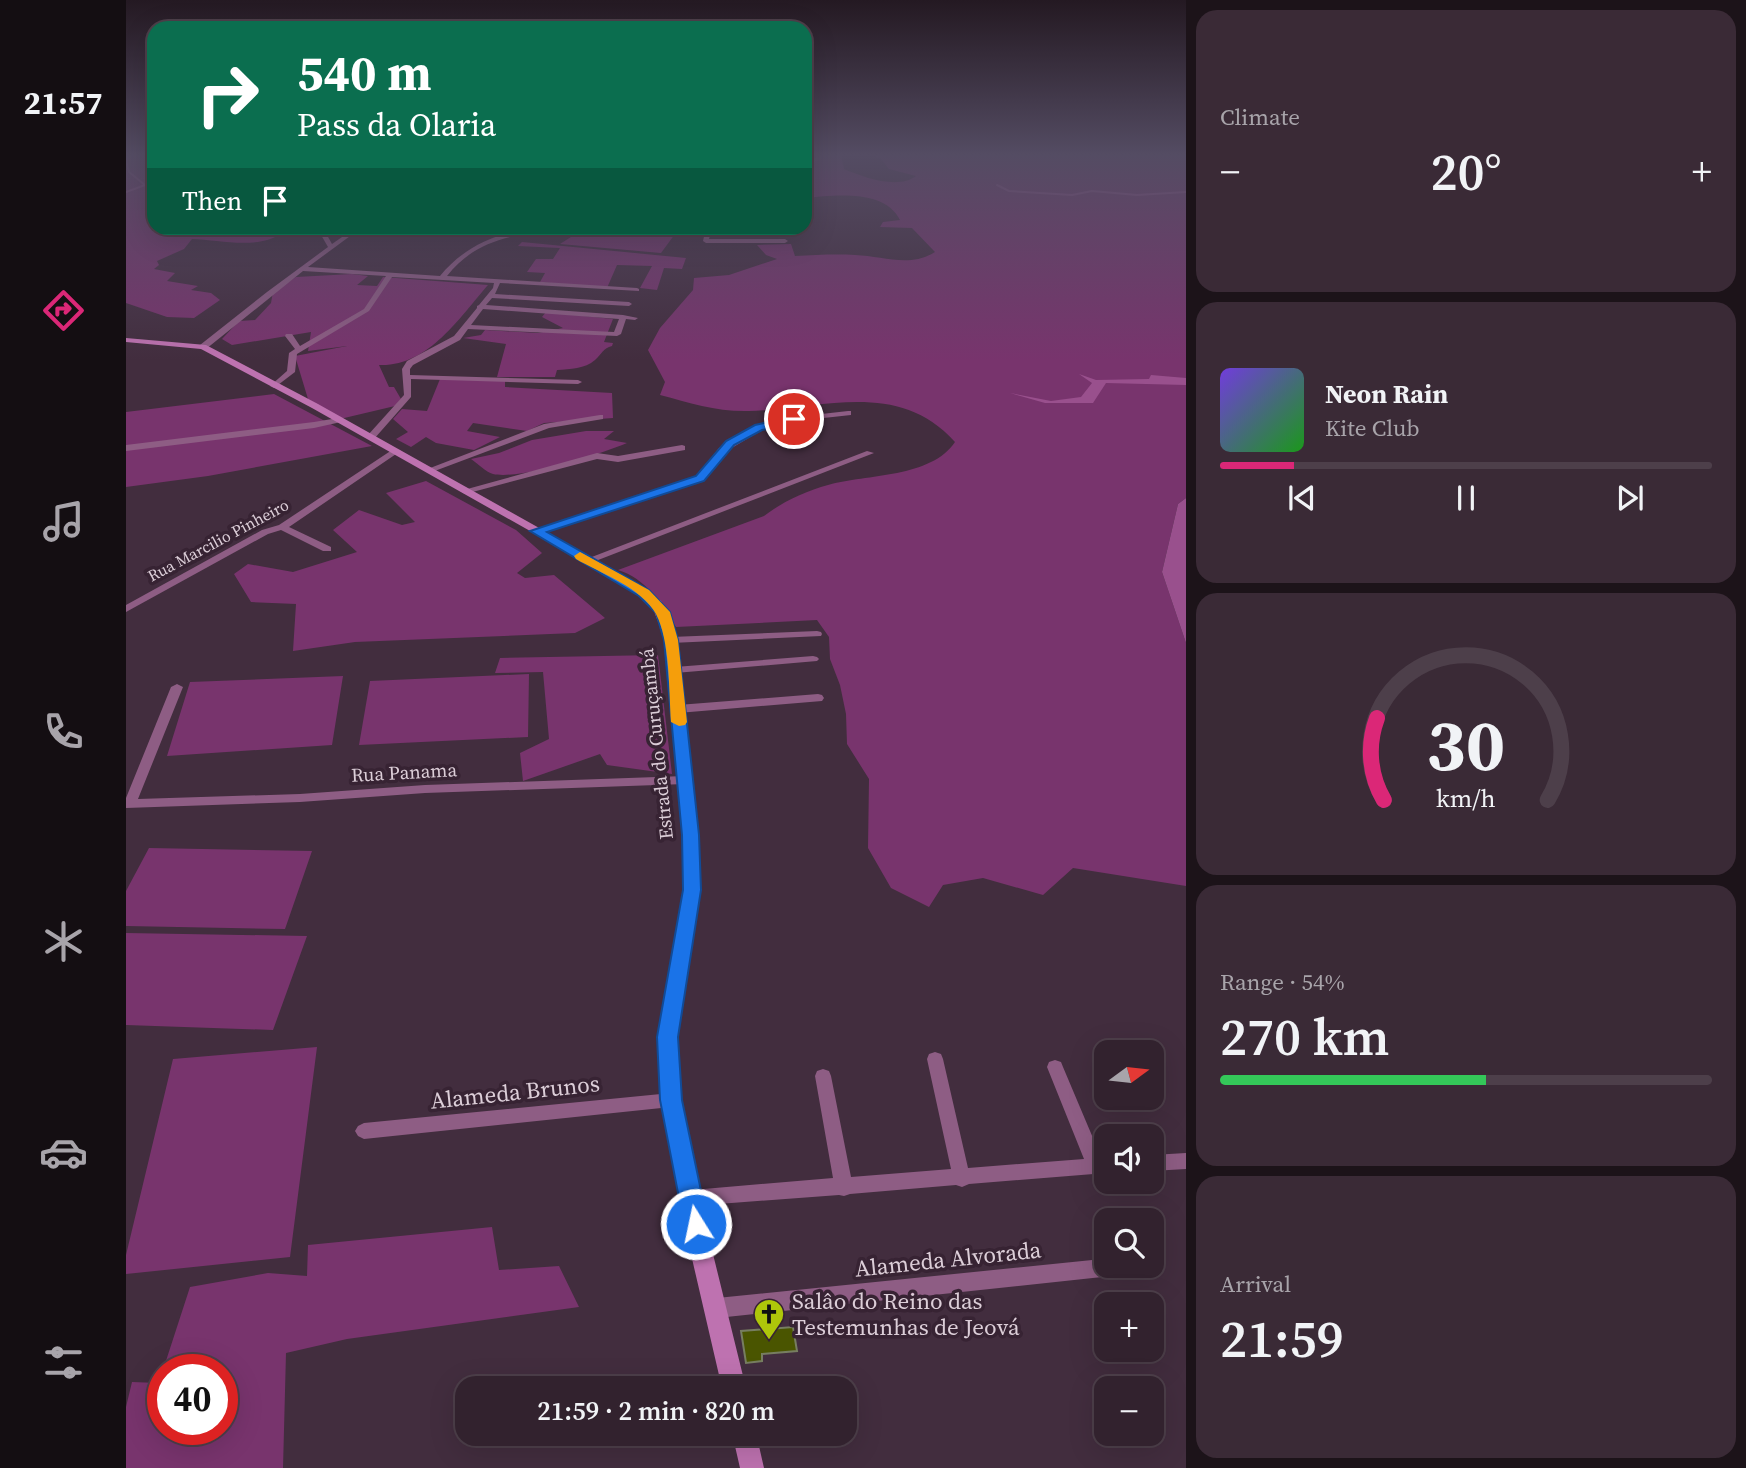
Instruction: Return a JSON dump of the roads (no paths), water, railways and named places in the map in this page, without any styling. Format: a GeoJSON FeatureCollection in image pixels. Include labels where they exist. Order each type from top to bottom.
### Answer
{"type":"FeatureCollection","features":[{"type":"Feature","properties":{"kind":"street"},"geometry":{"type":"LineString","coordinates":[[324,235],[331,247]]}},
{"type":"Feature","properties":{"kind":"street"},"geometry":{"type":"LineString","coordinates":[[202,347],[348,235]]}},
{"type":"Feature","properties":{"kind":"street"},"geometry":{"type":"LineString","coordinates":[[442,278],[462,253],[495,239],[513,235]]}},
{"type":"Feature","properties":{"kind":"street"},"geometry":{"type":"LineString","coordinates":[[707,235],[706,241],[785,241]]}},
{"type":"Feature","properties":{"kind":"street"},"geometry":{"type":"LineString","coordinates":[[302,269],[637,290]]}},
{"type":"Feature","properties":{"kind":"street"},"geometry":{"type":"LineString","coordinates":[[274,386],[291,372],[291,356],[333,328],[367,310],[389,276]]}},
{"type":"Feature","properties":{"kind":"street"},"geometry":{"type":"LineString","coordinates":[[371,437],[408,395],[407,377],[410,363],[457,338],[479,307],[491,296],[497,282]]}},
{"type":"Feature","properties":{"kind":"street"},"geometry":{"type":"LineString","coordinates":[[491,296],[629,304]]}},
{"type":"Feature","properties":{"kind":"street"},"geometry":{"type":"LineString","coordinates":[[479,307],[635,318]]}},
{"type":"Feature","properties":{"kind":"street"},"geometry":{"type":"LineString","coordinates":[[466,327],[617,334],[623,317]]}},
{"type":"Feature","properties":{"kind":"street"},"geometry":{"type":"LineString","coordinates":[[289,336],[299,349]]}},
{"type":"Feature","properties":{"kind":"street","name":"Estrada do Curuçambá"},"geometry":{"type":"LineString","coordinates":[[126,340],[202,347],[371,437],[589,561],[657,604],[671,640],[675,670],[692,890],[668,1037],[671,1100],[701,1250],[731,1376]]}},
{"type":"Feature","properties":{"kind":"street"},"geometry":{"type":"LineString","coordinates":[[407,377],[579,382]]}},
{"type":"Feature","properties":{"kind":"street"},"geometry":{"type":"LineString","coordinates":[[536,531],[700,478],[722,450],[759,428],[786,420],[848,413]]}},
{"type":"Feature","properties":{"kind":"street"},"geometry":{"type":"LineString","coordinates":[[429,470],[547,426],[600,417]]}},
{"type":"Feature","properties":{"kind":"street"},"geometry":{"type":"LineString","coordinates":[[126,448],[338,420]]}},
{"type":"Feature","properties":{"kind":"street"},"geometry":{"type":"LineString","coordinates":[[465,491],[597,456],[618,459],[682,448]]}},
{"type":"Feature","properties":{"kind":"street","name":"Rua Marcilio Pinheiro"},"geometry":{"type":"LineString","coordinates":[[126,609],[265,532],[282,527],[395,452]]}},
{"type":"Feature","properties":{"kind":"street"},"geometry":{"type":"LineString","coordinates":[[589,561],[870,453]]}},
{"type":"Feature","properties":{"kind":"street"},"geometry":{"type":"LineString","coordinates":[[282,527],[327,549]]}},
{"type":"Feature","properties":{"kind":"street"},"geometry":{"type":"LineString","coordinates":[[671,640],[817,634]]}},
{"type":"Feature","properties":{"kind":"street"},"geometry":{"type":"LineString","coordinates":[[675,670],[813,659]]}},
{"type":"Feature","properties":{"kind":"street"},"geometry":{"type":"LineString","coordinates":[[128,804],[177,687]]}},
{"type":"Feature","properties":{"kind":"street"},"geometry":{"type":"LineString","coordinates":[[678,709],[818,698]]}},
{"type":"Feature","properties":{"kind":"street","name":"Rua Panama"},"geometry":{"type":"LineString","coordinates":[[128,804],[300,798],[425,789],[685,780]]}},
{"type":"Feature","properties":{"kind":"street"},"geometry":{"type":"LineString","coordinates":[[935,1059],[962,1178]]}},
{"type":"Feature","properties":{"kind":"street"},"geometry":{"type":"LineString","coordinates":[[1055,1068],[1094,1152]]}},
{"type":"Feature","properties":{"kind":"street"},"geometry":{"type":"LineString","coordinates":[[823,1076],[844,1188]]}},
{"type":"Feature","properties":{"kind":"street","name":"Alameda Brunos"},"geometry":{"type":"LineString","coordinates":[[364,1131],[671,1100]]}},
{"type":"Feature","properties":{"kind":"street"},"geometry":{"type":"LineString","coordinates":[[1164,1162],[1186,1161]]}},
{"type":"Feature","properties":{"kind":"street"},"geometry":{"type":"LineString","coordinates":[[692,1198],[844,1188],[1094,1166]]}},
{"type":"Feature","properties":{"kind":"street","name":"Alameda Alvorada"},"geometry":{"type":"LineString","coordinates":[[717,1308],[1094,1269]]}},
{"type":"Feature","properties":{"kind":"street"},"geometry":{"type":"LineString","coordinates":[[747,1446],[752,1468]]}},
{"type":"Feature","properties":{"kind":"place","name":"Salâo do Reino das Testemunhas de Jeová"},"geometry":{"type":"Point","coordinates":[769,1341]}}]}
